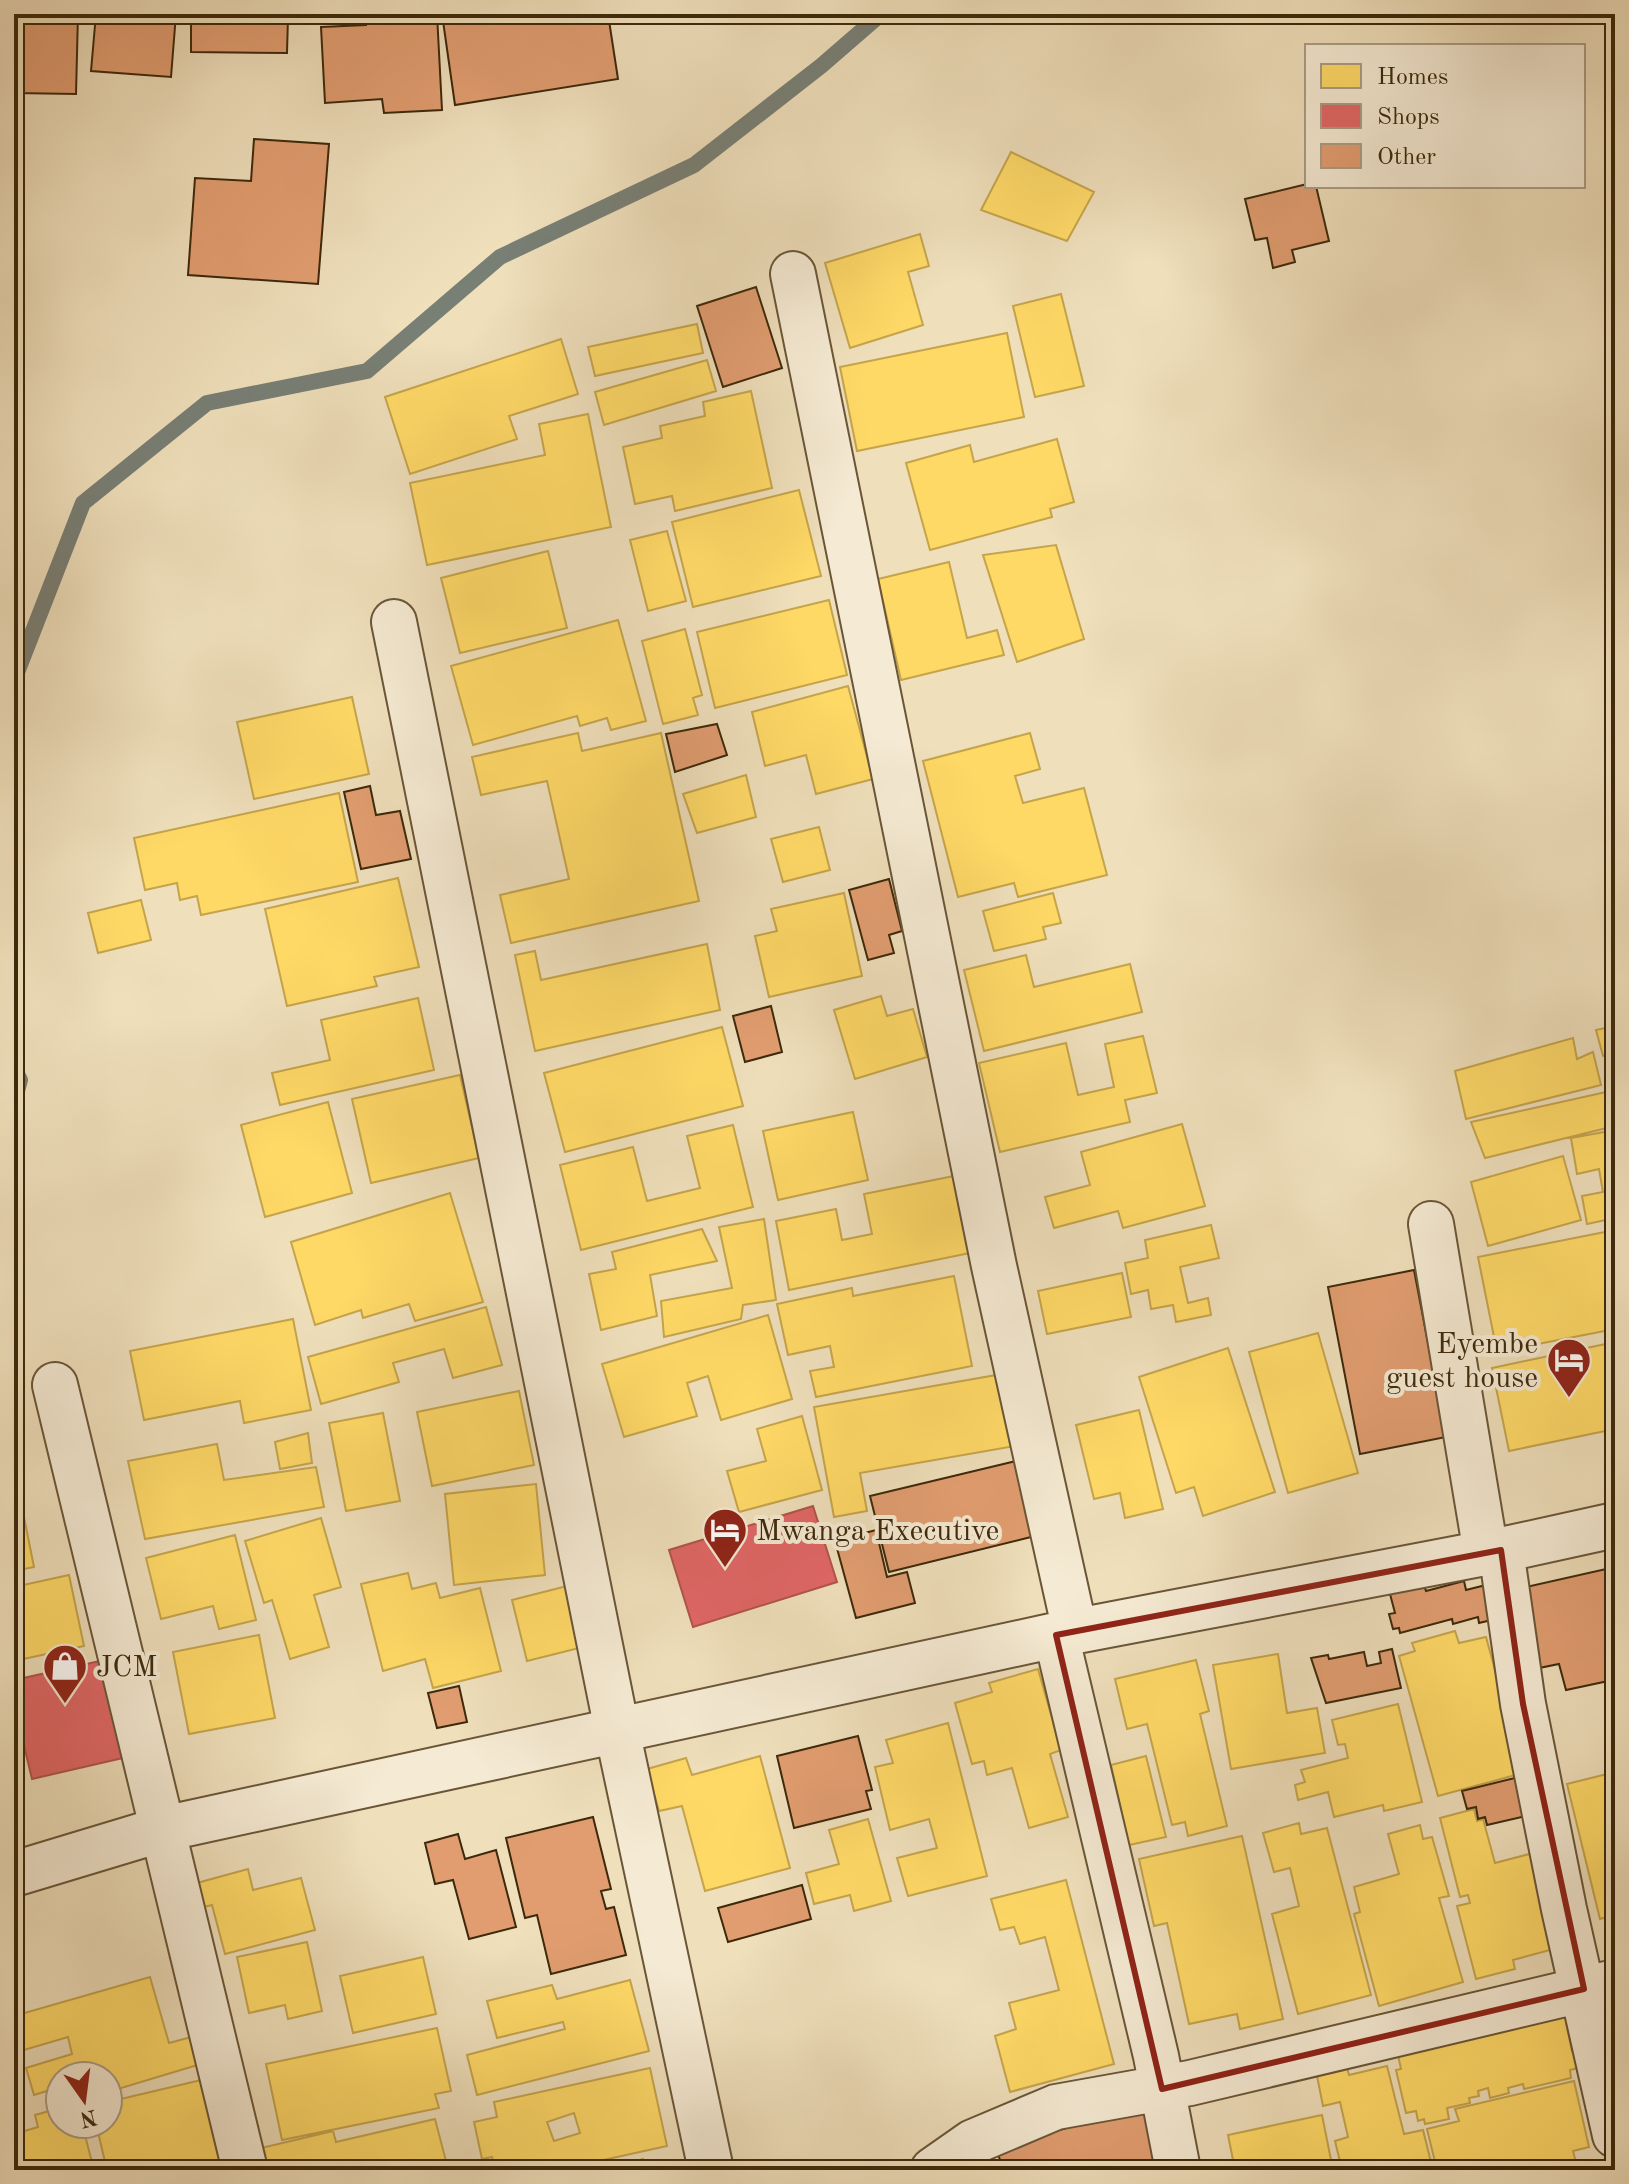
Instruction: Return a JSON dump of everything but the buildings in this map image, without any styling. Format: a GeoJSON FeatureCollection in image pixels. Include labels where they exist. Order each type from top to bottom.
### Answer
{"type":"FeatureCollection","features":[{"type":"Feature","properties":{"kind":"street"},"geometry":{"type":"LineString","coordinates":[[793,274],[1066,1633],[1178,2170]]}},
{"type":"Feature","properties":{"kind":"street"},"geometry":{"type":"LineString","coordinates":[[394,622],[617,1730],[711,2170]]}},
{"type":"Feature","properties":{"kind":"street"},"geometry":{"type":"LineString","coordinates":[[1431,1224],[1564,1909],[1600,1986],[1615,2135]]}},
{"type":"Feature","properties":{"kind":"street"},"geometry":{"type":"LineString","coordinates":[[55,1385],[245,2170]]}},
{"type":"Feature","properties":{"kind":"street"},"geometry":{"type":"LineString","coordinates":[[14,1874],[163,1829],[617,1730],[1066,1633],[1494,1552],[1615,1525]]}},
{"type":"Feature","properties":{"kind":"street"},"geometry":{"type":"LineString","coordinates":[[933,2170],[973,2142],[1056,2107],[1162,2089],[1600,1986]]}},
{"type":"Feature","properties":{"kind":"highlighted area"},"geometry":{"type":"Polygon","coordinates":[[[1501,1550],[1523,1704],[1584,1989],[1162,2089],[1056,1635],[1501,1550]]]}},
{"type":"Feature","properties":{"kind":"waterway"},"geometry":{"type":"LineString","coordinates":[[14,680],[83,503],[207,403],[367,371],[500,257],[694,165],[821,66],[881,14]]}},
{"type":"Feature","properties":{"kind":"waterway"},"geometry":{"type":"LineString","coordinates":[[14,1068],[20,1080],[14,1102]]}},
{"type":"Feature","properties":{"kind":"place","name":"Eyembe guest house"},"geometry":{"type":"Point","coordinates":[1569,1399]}},
{"type":"Feature","properties":{"kind":"place","name":"Mwanga Executive"},"geometry":{"type":"Point","coordinates":[725,1569]}},
{"type":"Feature","properties":{"kind":"place","name":"JCM"},"geometry":{"type":"Point","coordinates":[65,1705]}}]}
